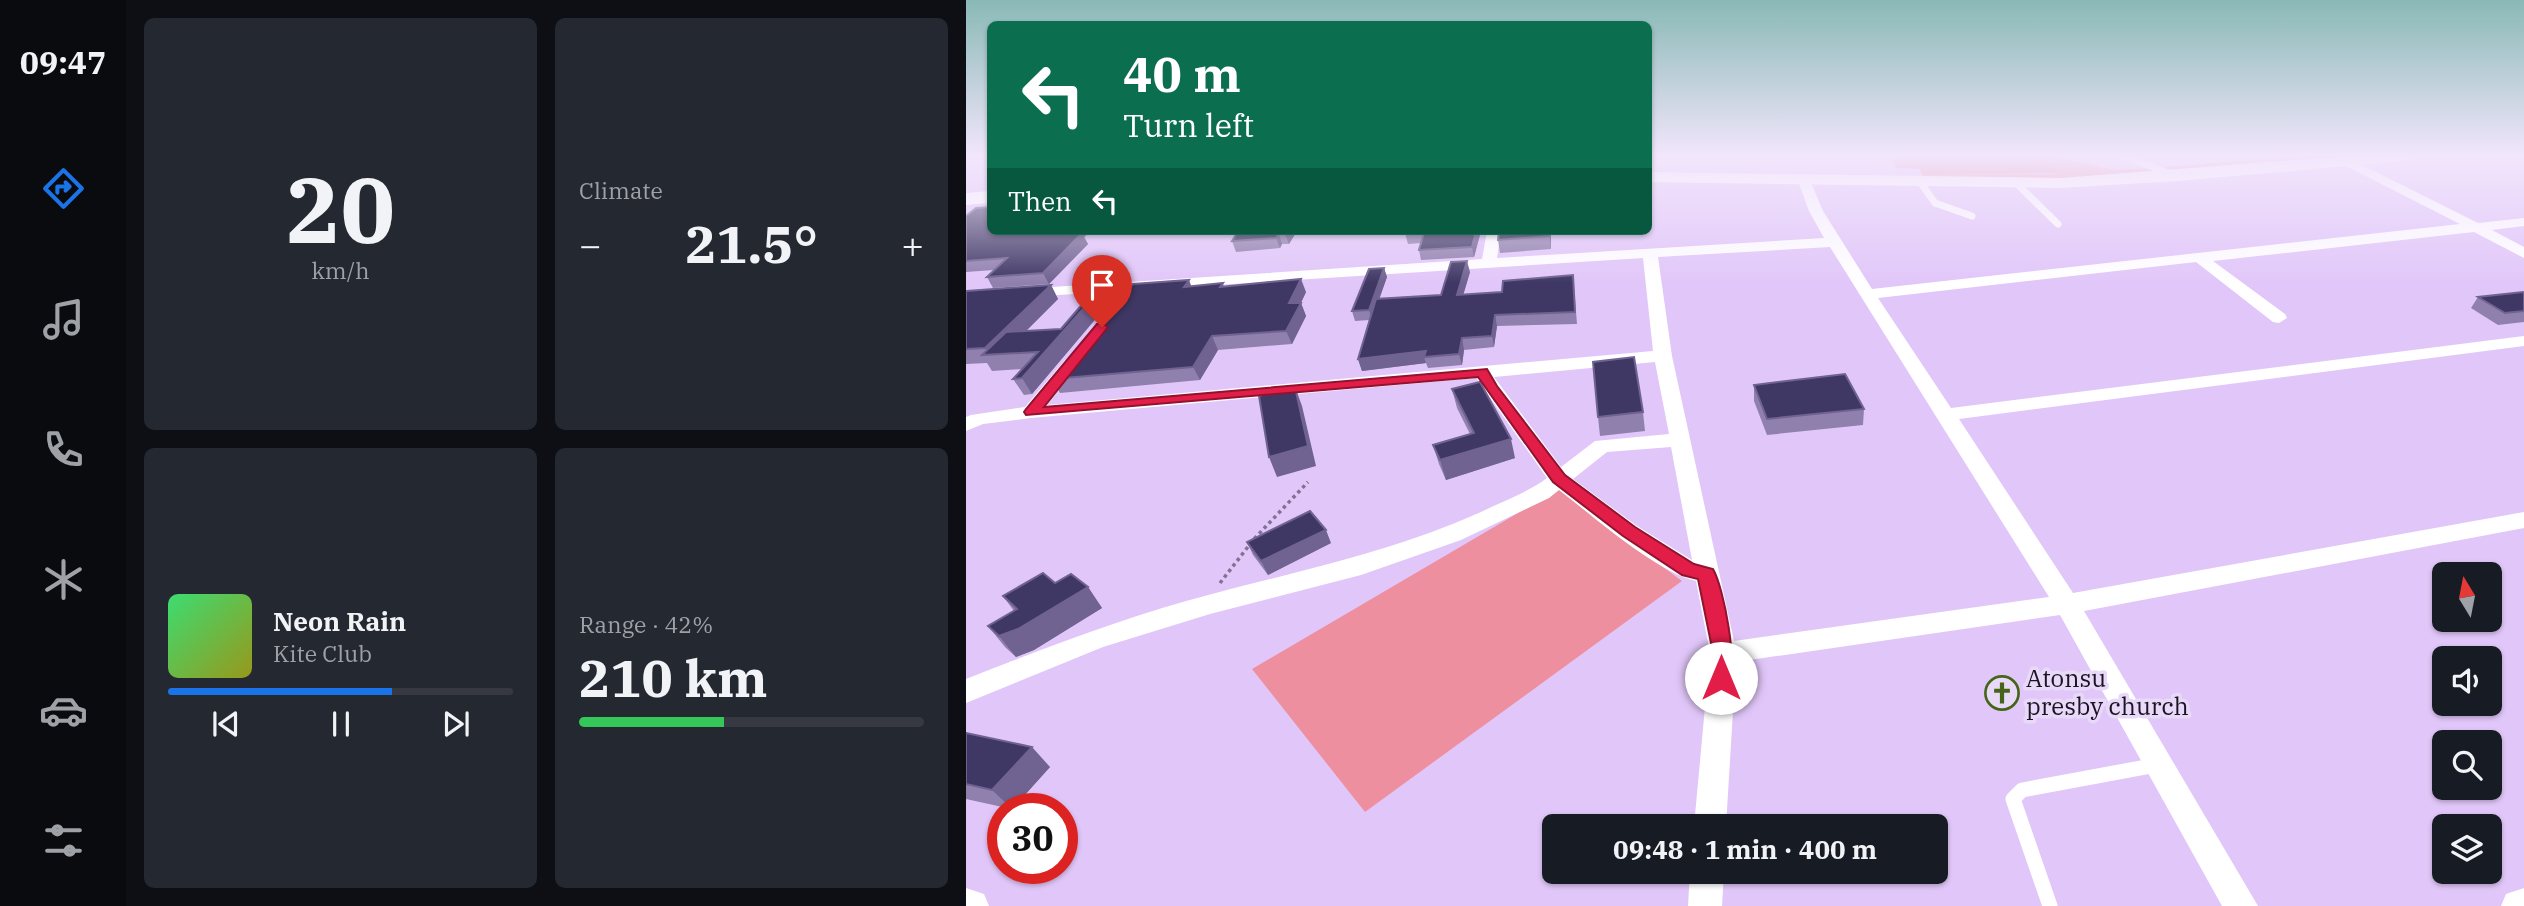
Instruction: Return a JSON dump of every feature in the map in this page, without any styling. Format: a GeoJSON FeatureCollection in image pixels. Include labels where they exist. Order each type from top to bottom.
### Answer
{"type":"FeatureCollection","features":[{"type":"Feature","properties":{"kind":"street"},"geometry":{"type":"LineString","coordinates":[[1811,198],[1833,242],[2067,604],[2241,906]]}},
{"type":"Feature","properties":{"kind":"street"},"geometry":{"type":"LineString","coordinates":[[2419,198],[2524,253]]}},
{"type":"Feature","properties":{"kind":"street"},"geometry":{"type":"LineString","coordinates":[[1868,294],[2524,222]]}},
{"type":"Feature","properties":{"kind":"street"},"geometry":{"type":"LineString","coordinates":[[1489,263],[1493,235]]}},
{"type":"Feature","properties":{"kind":"street"},"geometry":{"type":"LineString","coordinates":[[1005,293],[1833,242]]}},
{"type":"Feature","properties":{"kind":"street"},"geometry":{"type":"LineString","coordinates":[[1650,253],[1663,356],[1723,653],[1711,814]]}},
{"type":"Feature","properties":{"kind":"street"},"geometry":{"type":"LineString","coordinates":[[2200,258],[2279,318]]}},
{"type":"Feature","properties":{"kind":"street"},"geometry":{"type":"LineString","coordinates":[[1119,305],[1137,284]]}},
{"type":"Feature","properties":{"kind":"street"},"geometry":{"type":"LineString","coordinates":[[1946,415],[2524,341]]}},
{"type":"Feature","properties":{"kind":"street"},"geometry":{"type":"LineString","coordinates":[[1031,412],[1084,348]]}},
{"type":"Feature","properties":{"kind":"street"},"geometry":{"type":"LineString","coordinates":[[970,421],[1031,412],[1663,356]]}},
{"type":"Feature","properties":{"kind":"street"},"geometry":{"type":"LineString","coordinates":[[1482,372],[1490,387],[1559,479],[1629,532],[1689,570],[1707,574]]}},
{"type":"Feature","properties":{"kind":"street"},"geometry":{"type":"LineString","coordinates":[[966,691],[1095,639],[1198,608],[1352,569],[1453,534],[1541,493],[1602,446],[1679,440]]}},
{"type":"Feature","properties":{"kind":"street"},"geometry":{"type":"LineString","coordinates":[[1723,653],[2067,604],[2524,520]]}},
{"type":"Feature","properties":{"kind":"street"},"geometry":{"type":"LineString","coordinates":[[1705,906],[1706,884]]}},
{"type":"Feature","properties":{"kind":"street"},"geometry":{"type":"LineString","coordinates":[[966,905],[972,906]]}},
{"type":"Feature","properties":{"kind":"street"},"geometry":{"type":"LineString","coordinates":[[2518,906],[2524,905]]}},
{"type":"Feature","properties":{"kind":"lane"},"geometry":{"type":"LineString","coordinates":[[1932,198],[1935,203],[1972,216]]}},
{"type":"Feature","properties":{"kind":"lane"},"geometry":{"type":"LineString","coordinates":[[2032,198],[2059,224]]}},
{"type":"Feature","properties":{"kind":"lane"},"geometry":{"type":"LineString","coordinates":[[2050,906],[2013,799],[2022,790],[2160,764]]}},
{"type":"Feature","properties":{"kind":"path"},"geometry":{"type":"LineString","coordinates":[[1198,608],[1254,539],[1308,482]]}},
{"type":"Feature","properties":{"kind":"shaded area"},"geometry":{"type":"Polygon","coordinates":[[[1559,489],[1682,581],[1365,812],[1252,669],[1559,489]]]}},
{"type":"Feature","properties":{"kind":"building"},"geometry":{"type":"Polygon","coordinates":[[[987,207],[987,235],[1080,235],[1043,273],[987,277],[1007,258],[966,261],[966,216],[976,208],[987,207]]]}},
{"type":"Feature","properties":{"kind":"building"},"geometry":{"type":"Polygon","coordinates":[[[1236,235],[1278,235],[1276,238],[1232,241],[1236,235]]]}},
{"type":"Feature","properties":{"kind":"building"},"geometry":{"type":"Polygon","coordinates":[[[1423,235],[1475,235],[1472,247],[1419,250],[1423,235]]]}},
{"type":"Feature","properties":{"kind":"building"},"geometry":{"type":"Polygon","coordinates":[[[1499,235],[1549,235],[1549,236],[1498,240],[1499,235]]]}},
{"type":"Feature","properties":{"kind":"building"},"geometry":{"type":"Polygon","coordinates":[[[1467,261],[1457,295],[1502,292],[1503,281],[1573,275],[1575,312],[1495,315],[1492,336],[1462,338],[1459,354],[1424,357],[1426,351],[1358,359],[1376,299],[1441,295],[1451,262],[1467,261]]]}},
{"type":"Feature","properties":{"kind":"building"},"geometry":{"type":"Polygon","coordinates":[[[1384,268],[1369,310],[1352,311],[1369,269],[1384,268]]]}},
{"type":"Feature","properties":{"kind":"building"},"geometry":{"type":"Polygon","coordinates":[[[1301,279],[1289,303],[1301,303],[1286,331],[1212,336],[1193,367],[1052,379],[1133,284],[1189,280],[1184,287],[1223,283],[1220,287],[1301,279]]]}},
{"type":"Feature","properties":{"kind":"building"},"geometry":{"type":"Polygon","coordinates":[[[1051,285],[985,348],[966,349],[967,291],[1051,285]]]}},
{"type":"Feature","properties":{"kind":"building"},"geometry":{"type":"Polygon","coordinates":[[[2523,292],[2524,311],[2505,313],[2478,297],[2523,292]]]}},
{"type":"Feature","properties":{"kind":"building"},"geometry":{"type":"Polygon","coordinates":[[[1085,301],[1090,301],[1022,378],[1013,379],[1038,352],[982,355],[1006,332],[1061,329],[1085,301]]]}},
{"type":"Feature","properties":{"kind":"building"},"geometry":{"type":"Polygon","coordinates":[[[1634,357],[1643,412],[1598,417],[1593,362],[1634,357]]]}},
{"type":"Feature","properties":{"kind":"building"},"geometry":{"type":"Polygon","coordinates":[[[1845,374],[1864,409],[1767,419],[1754,385],[1845,374]]]}},
{"type":"Feature","properties":{"kind":"building"},"geometry":{"type":"Polygon","coordinates":[[[1480,382],[1511,439],[1440,460],[1433,445],[1474,433],[1452,389],[1480,382]]]}},
{"type":"Feature","properties":{"kind":"building"},"geometry":{"type":"Polygon","coordinates":[[[1295,387],[1308,446],[1269,457],[1259,396],[1295,387]]]}},
{"type":"Feature","properties":{"kind":"building"},"geometry":{"type":"Polygon","coordinates":[[[1310,511],[1326,530],[1261,561],[1247,542],[1310,511]]]}},
{"type":"Feature","properties":{"kind":"building"},"geometry":{"type":"Polygon","coordinates":[[[1043,573],[1055,583],[1071,574],[1088,587],[1018,629],[999,636],[988,626],[1017,609],[1003,596],[1043,573]]]}},
{"type":"Feature","properties":{"kind":"building"},"geometry":{"type":"Polygon","coordinates":[[[966,733],[1032,747],[992,790],[966,784],[966,733]]]}},
{"type":"Feature","properties":{"kind":"place","name":"Atonsu presby church"},"geometry":{"type":"Point","coordinates":[2002,693]}},
{"type":"Feature","properties":{"kind":"route"},"geometry":{"type":"LineString","coordinates":[[1102,327],[1031,412],[1482,372],[1490,387],[1559,479],[1629,532],[1689,570],[1707,574],[1723,653],[1721,678]]}}]}
